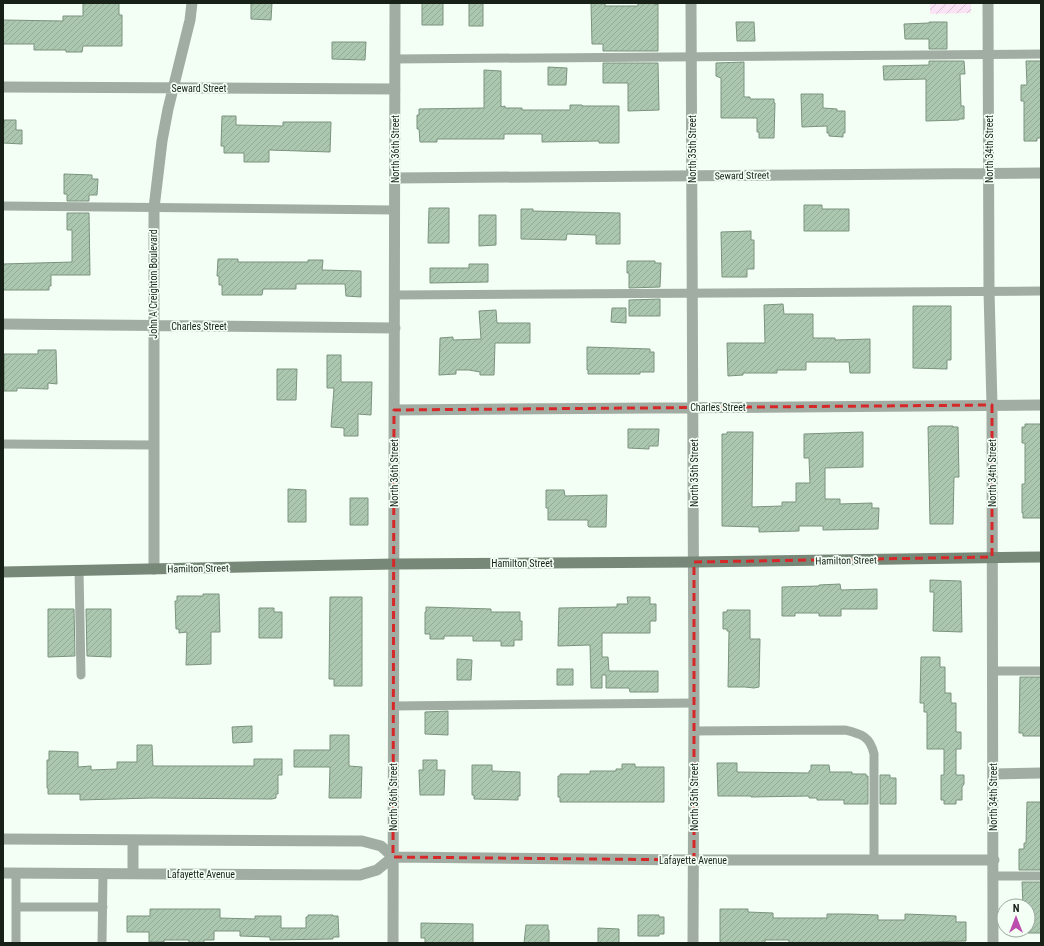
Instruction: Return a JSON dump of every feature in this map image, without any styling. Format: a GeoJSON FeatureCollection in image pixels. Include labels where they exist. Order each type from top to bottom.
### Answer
{"type":"FeatureCollection","features":[{"type":"Feature","properties":{"kind":"main road","name":"Hamilton Street"},"geometry":{"type":"LineString","coordinates":[[3,572],[394,564],[694,562],[1041,557]]}},
{"type":"Feature","properties":{"kind":"street","name":"John A Creighton Boulevard"},"geometry":{"type":"LineString","coordinates":[[154,569],[154,208],[162,141],[190,20],[192,3]]}},
{"type":"Feature","properties":{"kind":"street","name":"North 36th Street"},"geometry":{"type":"LineString","coordinates":[[393,943],[395,3]]}},
{"type":"Feature","properties":{"kind":"street","name":"North 35th Street"},"geometry":{"type":"LineString","coordinates":[[691,3],[694,407],[693,943]]}},
{"type":"Feature","properties":{"kind":"street","name":"North 34th Street"},"geometry":{"type":"LineString","coordinates":[[988,3],[989,291],[992,405],[993,943]]}},
{"type":"Feature","properties":{"kind":"street","name":"Seward Street"},"geometry":{"type":"LineString","coordinates":[[3,87],[395,89]]}},
{"type":"Feature","properties":{"kind":"street","name":"Seward Street"},"geometry":{"type":"LineString","coordinates":[[395,178],[1041,173]]}},
{"type":"Feature","properties":{"kind":"street","name":"Charles Street"},"geometry":{"type":"LineString","coordinates":[[3,324],[395,328]]}},
{"type":"Feature","properties":{"kind":"street","name":"Charles Street"},"geometry":{"type":"LineString","coordinates":[[394,410],[1041,405]]}},
{"type":"Feature","properties":{"kind":"street"},"geometry":{"type":"LineString","coordinates":[[993,774],[1041,773]]}},
{"type":"Feature","properties":{"kind":"street"},"geometry":{"type":"LineString","coordinates":[[3,839],[362,841],[381,846],[393,858]]}},
{"type":"Feature","properties":{"kind":"street"},"geometry":{"type":"LineString","coordinates":[[133,840],[133,873]]}},
{"type":"Feature","properties":{"kind":"street","name":"Lafayette Avenue"},"geometry":{"type":"LineString","coordinates":[[3,873],[360,875],[377,870],[393,858],[994,860]]}},
{"type":"Feature","properties":{"kind":"lane"},"geometry":{"type":"LineString","coordinates":[[395,59],[1041,54]]}},
{"type":"Feature","properties":{"kind":"lane"},"geometry":{"type":"LineString","coordinates":[[3,206],[395,210]]}},
{"type":"Feature","properties":{"kind":"lane"},"geometry":{"type":"LineString","coordinates":[[395,295],[1041,291]]}},
{"type":"Feature","properties":{"kind":"lane"},"geometry":{"type":"LineString","coordinates":[[3,444],[153,445]]}},
{"type":"Feature","properties":{"kind":"lane"},"geometry":{"type":"LineString","coordinates":[[79,570],[81,675]]}},
{"type":"Feature","properties":{"kind":"lane"},"geometry":{"type":"LineString","coordinates":[[992,672],[1041,671]]}},
{"type":"Feature","properties":{"kind":"lane"},"geometry":{"type":"LineString","coordinates":[[394,706],[694,703]]}},
{"type":"Feature","properties":{"kind":"lane"},"geometry":{"type":"LineString","coordinates":[[694,730],[845,730],[863,736],[869,741],[874,754],[874,860]]}},
{"type":"Feature","properties":{"kind":"lane"},"geometry":{"type":"LineString","coordinates":[[16,873],[16,943]]}},
{"type":"Feature","properties":{"kind":"lane"},"geometry":{"type":"LineString","coordinates":[[102,943],[103,873]]}},
{"type":"Feature","properties":{"kind":"lane"},"geometry":{"type":"LineString","coordinates":[[993,876],[1041,876]]}},
{"type":"Feature","properties":{"kind":"lane"},"geometry":{"type":"LineString","coordinates":[[16,907],[103,907]]}},
{"type":"Feature","properties":{"kind":"highlighted area"},"geometry":{"type":"Polygon","coordinates":[[[992,405],[992,557],[694,562],[694,860],[393,857],[394,410],[992,405]]]}},
{"type":"Feature","properties":{"kind":"shaded area"},"geometry":{"type":"Polygon","coordinates":[[[930,3],[971,3],[971,13],[930,14],[930,3]]]}},
{"type":"Feature","properties":{"kind":"building"},"geometry":{"type":"Polygon","coordinates":[[[83,3],[119,3],[119,15],[122,15],[122,46],[83,46],[82,52],[66,52],[66,50],[34,50],[34,44],[3,44],[3,20],[63,21],[63,16],[83,16],[83,3]]]}},
{"type":"Feature","properties":{"kind":"building"},"geometry":{"type":"Polygon","coordinates":[[[251,3],[272,3],[271,20],[251,19],[251,3]]]}},
{"type":"Feature","properties":{"kind":"building"},"geometry":{"type":"Polygon","coordinates":[[[422,3],[443,3],[443,25],[422,25],[422,3]]]}},
{"type":"Feature","properties":{"kind":"building"},"geometry":{"type":"Polygon","coordinates":[[[469,3],[483,3],[483,26],[469,26],[469,3]]]}},
{"type":"Feature","properties":{"kind":"building"},"geometry":{"type":"Polygon","coordinates":[[[591,3],[605,3],[605,6],[638,6],[638,3],[658,4],[658,51],[603,51],[603,44],[592,44],[591,3]]]}},
{"type":"Feature","properties":{"kind":"building"},"geometry":{"type":"Polygon","coordinates":[[[736,22],[754,22],[755,41],[737,41],[736,22]]]}},
{"type":"Feature","properties":{"kind":"building"},"geometry":{"type":"Polygon","coordinates":[[[947,22],[947,49],[929,49],[929,39],[905,39],[904,24],[947,22]]]}},
{"type":"Feature","properties":{"kind":"building"},"geometry":{"type":"Polygon","coordinates":[[[332,42],[366,42],[365,60],[332,59],[332,42]]]}},
{"type":"Feature","properties":{"kind":"building"},"geometry":{"type":"Polygon","coordinates":[[[929,61],[964,61],[965,74],[960,74],[961,106],[964,106],[964,119],[926,121],[926,79],[884,80],[883,66],[929,65],[929,61]]]}},
{"type":"Feature","properties":{"kind":"building"},"geometry":{"type":"Polygon","coordinates":[[[1026,61],[1041,61],[1041,138],[1037,138],[1037,141],[1024,141],[1024,101],[1021,101],[1021,85],[1027,85],[1026,61]]]}},
{"type":"Feature","properties":{"kind":"building"},"geometry":{"type":"Polygon","coordinates":[[[744,62],[744,97],[750,97],[750,99],[774,99],[774,138],[759,138],[759,132],[757,132],[757,118],[721,118],[721,78],[716,76],[716,63],[744,62]]]}},
{"type":"Feature","properties":{"kind":"building"},"geometry":{"type":"Polygon","coordinates":[[[603,63],[658,63],[659,110],[628,111],[628,83],[603,83],[603,63]]]}},
{"type":"Feature","properties":{"kind":"building"},"geometry":{"type":"Polygon","coordinates":[[[548,67],[567,68],[566,85],[548,85],[548,67]]]}},
{"type":"Feature","properties":{"kind":"building"},"geometry":{"type":"Polygon","coordinates":[[[484,70],[501,71],[501,107],[522,108],[522,110],[570,110],[570,105],[619,106],[619,143],[599,143],[599,141],[542,142],[542,134],[504,134],[504,139],[437,139],[437,142],[420,142],[419,129],[417,129],[417,115],[419,115],[419,109],[484,108],[484,70]]]}},
{"type":"Feature","properties":{"kind":"building"},"geometry":{"type":"Polygon","coordinates":[[[801,94],[823,94],[823,108],[845,111],[845,133],[843,133],[843,137],[829,136],[829,133],[827,133],[827,126],[802,127],[801,94]]]}},
{"type":"Feature","properties":{"kind":"building"},"geometry":{"type":"Polygon","coordinates":[[[222,116],[236,116],[236,125],[283,126],[283,122],[331,122],[330,152],[269,150],[269,162],[244,162],[244,153],[224,153],[224,146],[221,146],[222,116]]]}},
{"type":"Feature","properties":{"kind":"building"},"geometry":{"type":"Polygon","coordinates":[[[4,120],[16,120],[16,130],[22,130],[22,144],[3,143],[4,120]]]}},
{"type":"Feature","properties":{"kind":"building"},"geometry":{"type":"Polygon","coordinates":[[[64,174],[92,175],[92,179],[98,179],[97,195],[89,195],[89,201],[67,201],[67,194],[64,194],[64,174]]]}},
{"type":"Feature","properties":{"kind":"building"},"geometry":{"type":"Polygon","coordinates":[[[804,205],[822,205],[822,209],[849,209],[849,231],[804,231],[804,205]]]}},
{"type":"Feature","properties":{"kind":"building"},"geometry":{"type":"Polygon","coordinates":[[[429,208],[449,208],[449,243],[428,243],[429,208]]]}},
{"type":"Feature","properties":{"kind":"building"},"geometry":{"type":"Polygon","coordinates":[[[521,209],[533,209],[533,211],[620,213],[620,244],[596,244],[596,235],[567,234],[566,240],[521,239],[521,209]]]}},
{"type":"Feature","properties":{"kind":"building"},"geometry":{"type":"Polygon","coordinates":[[[67,213],[89,213],[90,275],[51,275],[51,286],[49,286],[49,290],[3,290],[3,264],[72,262],[72,230],[67,230],[67,213]]]}},
{"type":"Feature","properties":{"kind":"building"},"geometry":{"type":"Polygon","coordinates":[[[479,215],[496,215],[496,245],[479,246],[479,215]]]}},
{"type":"Feature","properties":{"kind":"building"},"geometry":{"type":"Polygon","coordinates":[[[751,231],[751,240],[754,240],[754,269],[747,269],[747,277],[722,277],[721,232],[751,231]]]}},
{"type":"Feature","properties":{"kind":"building"},"geometry":{"type":"Polygon","coordinates":[[[218,259],[238,259],[238,262],[308,262],[308,260],[323,260],[322,270],[361,271],[361,297],[346,296],[345,284],[296,284],[296,289],[263,289],[262,295],[222,295],[222,285],[219,285],[219,276],[217,276],[218,259]]]}},
{"type":"Feature","properties":{"kind":"building"},"geometry":{"type":"Polygon","coordinates":[[[627,261],[655,261],[655,263],[661,263],[660,287],[629,288],[627,261]]]}},
{"type":"Feature","properties":{"kind":"building"},"geometry":{"type":"Polygon","coordinates":[[[469,264],[488,264],[488,282],[430,283],[430,268],[469,268],[469,264]]]}},
{"type":"Feature","properties":{"kind":"building"},"geometry":{"type":"Polygon","coordinates":[[[660,299],[660,316],[629,316],[629,300],[660,299]]]}},
{"type":"Feature","properties":{"kind":"building"},"geometry":{"type":"Polygon","coordinates":[[[783,304],[784,314],[813,314],[813,338],[835,338],[835,340],[870,339],[870,373],[850,373],[849,362],[806,362],[806,370],[777,370],[777,373],[743,373],[743,375],[728,376],[727,343],[765,343],[764,305],[783,304]]]}},
{"type":"Feature","properties":{"kind":"building"},"geometry":{"type":"Polygon","coordinates":[[[913,306],[951,306],[951,360],[947,360],[947,369],[913,368],[913,306]]]}},
{"type":"Feature","properties":{"kind":"building"},"geometry":{"type":"Polygon","coordinates":[[[612,308],[626,308],[626,323],[611,322],[612,308]]]}},
{"type":"Feature","properties":{"kind":"building"},"geometry":{"type":"Polygon","coordinates":[[[496,310],[497,323],[530,323],[530,343],[495,343],[494,375],[480,375],[480,372],[456,370],[456,374],[439,375],[440,338],[453,337],[453,340],[481,339],[479,311],[496,310]]]}},
{"type":"Feature","properties":{"kind":"building"},"geometry":{"type":"Polygon","coordinates":[[[587,347],[650,349],[650,352],[654,352],[654,372],[640,372],[640,374],[588,374],[587,347]]]}},
{"type":"Feature","properties":{"kind":"building"},"geometry":{"type":"Polygon","coordinates":[[[38,350],[56,350],[57,384],[48,383],[48,389],[17,388],[17,391],[4,391],[4,354],[38,354],[38,350]]]}},
{"type":"Feature","properties":{"kind":"building"},"geometry":{"type":"Polygon","coordinates":[[[327,355],[341,355],[341,382],[372,382],[371,415],[358,414],[358,436],[344,436],[344,428],[331,427],[334,388],[327,388],[327,355]]]}},
{"type":"Feature","properties":{"kind":"building"},"geometry":{"type":"Polygon","coordinates":[[[277,369],[297,369],[296,400],[277,400],[277,369]]]}},
{"type":"Feature","properties":{"kind":"building"},"geometry":{"type":"Polygon","coordinates":[[[1025,424],[1041,424],[1041,518],[1023,518],[1022,513],[1022,484],[1025,484],[1025,443],[1022,443],[1022,427],[1025,427],[1025,424]]]}},
{"type":"Feature","properties":{"kind":"building"},"geometry":{"type":"Polygon","coordinates":[[[928,427],[958,427],[959,477],[954,477],[953,524],[930,524],[928,427]]]}},
{"type":"Feature","properties":{"kind":"building"},"geometry":{"type":"Polygon","coordinates":[[[628,429],[659,429],[658,446],[649,446],[649,449],[628,448],[628,429]]]}},
{"type":"Feature","properties":{"kind":"building"},"geometry":{"type":"Polygon","coordinates":[[[727,432],[753,432],[752,507],[782,506],[782,502],[796,502],[796,483],[810,483],[809,458],[804,458],[804,434],[863,432],[863,467],[825,468],[825,499],[840,499],[840,504],[872,503],[872,508],[879,508],[878,529],[823,530],[823,526],[799,526],[799,531],[759,532],[759,527],[722,526],[722,434],[727,434],[727,432]]]}},
{"type":"Feature","properties":{"kind":"building"},"geometry":{"type":"Polygon","coordinates":[[[288,489],[306,490],[306,522],[288,522],[288,489]]]}},
{"type":"Feature","properties":{"kind":"building"},"geometry":{"type":"Polygon","coordinates":[[[546,490],[564,490],[565,496],[607,495],[606,527],[589,527],[588,520],[548,520],[546,490]]]}},
{"type":"Feature","properties":{"kind":"building"},"geometry":{"type":"Polygon","coordinates":[[[350,498],[368,498],[368,525],[350,525],[350,498]]]}},
{"type":"Feature","properties":{"kind":"building"},"geometry":{"type":"Polygon","coordinates":[[[930,580],[961,581],[962,632],[933,631],[934,592],[930,592],[930,580]]]}},
{"type":"Feature","properties":{"kind":"building"},"geometry":{"type":"Polygon","coordinates":[[[840,584],[841,590],[877,589],[877,609],[841,609],[841,616],[819,616],[819,613],[795,613],[795,616],[782,616],[782,587],[840,584]]]}},
{"type":"Feature","properties":{"kind":"building"},"geometry":{"type":"Polygon","coordinates":[[[203,594],[219,594],[220,632],[211,632],[211,664],[186,665],[187,632],[179,633],[179,629],[176,629],[175,601],[177,601],[177,596],[203,596],[203,594]]]}},
{"type":"Feature","properties":{"kind":"building"},"geometry":{"type":"Polygon","coordinates":[[[330,597],[362,597],[362,686],[334,686],[334,679],[329,679],[330,597]]]}},
{"type":"Feature","properties":{"kind":"building"},"geometry":{"type":"Polygon","coordinates":[[[627,597],[650,597],[650,604],[656,604],[656,621],[650,621],[650,633],[602,633],[602,657],[608,657],[609,671],[658,671],[658,692],[630,692],[629,688],[606,688],[606,675],[602,675],[602,688],[591,688],[590,645],[558,646],[559,608],[617,607],[617,604],[628,604],[627,597]]]}},
{"type":"Feature","properties":{"kind":"building"},"geometry":{"type":"Polygon","coordinates":[[[426,607],[491,609],[491,612],[520,612],[520,621],[522,621],[522,640],[514,640],[514,646],[501,646],[501,641],[473,641],[473,636],[444,636],[444,639],[430,639],[430,634],[425,634],[426,607]]]}},
{"type":"Feature","properties":{"kind":"building"},"geometry":{"type":"Polygon","coordinates":[[[259,608],[274,608],[274,612],[282,612],[282,638],[259,638],[259,608]]]}},
{"type":"Feature","properties":{"kind":"building"},"geometry":{"type":"Polygon","coordinates":[[[48,609],[74,609],[75,656],[48,657],[48,609]]]}},
{"type":"Feature","properties":{"kind":"building"},"geometry":{"type":"Polygon","coordinates":[[[86,609],[111,609],[111,657],[87,656],[86,609]]]}},
{"type":"Feature","properties":{"kind":"building"},"geometry":{"type":"Polygon","coordinates":[[[727,610],[750,610],[750,639],[760,639],[759,687],[728,687],[729,631],[727,631],[727,629],[723,629],[723,612],[727,612],[727,610]]]}},
{"type":"Feature","properties":{"kind":"building"},"geometry":{"type":"Polygon","coordinates":[[[921,657],[940,657],[940,667],[945,667],[945,693],[951,693],[951,703],[956,703],[956,732],[961,732],[961,749],[956,749],[956,775],[964,775],[964,784],[962,787],[962,800],[956,800],[956,804],[944,804],[944,800],[941,800],[941,775],[944,775],[944,749],[927,749],[927,712],[924,712],[924,703],[920,703],[921,657]]]}},
{"type":"Feature","properties":{"kind":"building"},"geometry":{"type":"Polygon","coordinates":[[[457,659],[472,660],[471,680],[457,680],[457,659]]]}},
{"type":"Feature","properties":{"kind":"building"},"geometry":{"type":"Polygon","coordinates":[[[557,669],[573,669],[573,685],[557,685],[557,669]]]}},
{"type":"Feature","properties":{"kind":"building"},"geometry":{"type":"Polygon","coordinates":[[[1020,677],[1041,677],[1041,736],[1023,736],[1023,733],[1019,733],[1020,677]]]}},
{"type":"Feature","properties":{"kind":"building"},"geometry":{"type":"Polygon","coordinates":[[[448,711],[448,735],[425,734],[425,712],[448,711]]]}},
{"type":"Feature","properties":{"kind":"building"},"geometry":{"type":"Polygon","coordinates":[[[252,726],[252,742],[233,743],[232,727],[252,726]]]}},
{"type":"Feature","properties":{"kind":"building"},"geometry":{"type":"Polygon","coordinates":[[[330,735],[349,735],[349,766],[362,767],[361,798],[329,798],[330,767],[294,767],[294,750],[330,750],[330,735]]]}},
{"type":"Feature","properties":{"kind":"building"},"geometry":{"type":"Polygon","coordinates":[[[137,745],[152,745],[153,766],[254,766],[254,759],[282,759],[282,775],[278,775],[278,794],[276,794],[276,798],[272,799],[151,798],[80,800],[80,794],[48,794],[47,760],[49,760],[49,751],[78,752],[78,767],[91,766],[91,770],[117,769],[117,762],[137,762],[137,745]]]}},
{"type":"Feature","properties":{"kind":"building"},"geometry":{"type":"Polygon","coordinates":[[[423,760],[437,760],[437,770],[445,770],[444,795],[420,795],[419,770],[423,770],[423,760]]]}},
{"type":"Feature","properties":{"kind":"building"},"geometry":{"type":"Polygon","coordinates":[[[717,763],[737,763],[737,772],[809,773],[811,770],[811,765],[829,765],[830,772],[852,772],[852,774],[866,774],[866,776],[868,776],[868,804],[844,804],[844,800],[817,800],[817,798],[809,798],[809,796],[718,796],[717,763]]]}},
{"type":"Feature","properties":{"kind":"building"},"geometry":{"type":"Polygon","coordinates":[[[622,764],[635,764],[635,767],[664,767],[664,802],[560,802],[560,797],[558,797],[558,776],[560,776],[560,774],[590,774],[590,771],[616,771],[616,769],[622,769],[622,764]]]}},
{"type":"Feature","properties":{"kind":"building"},"geometry":{"type":"Polygon","coordinates":[[[472,765],[492,765],[492,771],[520,772],[520,796],[518,796],[518,800],[474,799],[474,795],[472,795],[472,765]]]}},
{"type":"Feature","properties":{"kind":"building"},"geometry":{"type":"Polygon","coordinates":[[[880,775],[890,775],[890,778],[896,778],[896,804],[880,804],[880,775]]]}},
{"type":"Feature","properties":{"kind":"building"},"geometry":{"type":"Polygon","coordinates":[[[1027,802],[1041,802],[1041,870],[1019,870],[1019,849],[1024,849],[1024,843],[1026,843],[1027,802]]]}},
{"type":"Feature","properties":{"kind":"building"},"geometry":{"type":"Polygon","coordinates":[[[1022,882],[1041,882],[1041,933],[1036,933],[1036,898],[1023,898],[1022,882]]]}},
{"type":"Feature","properties":{"kind":"building"},"geometry":{"type":"Polygon","coordinates":[[[150,909],[220,909],[220,918],[255,919],[255,916],[281,916],[281,928],[306,928],[306,917],[308,917],[308,915],[333,915],[338,916],[339,937],[333,937],[333,939],[270,940],[270,937],[240,936],[240,931],[214,931],[214,940],[204,940],[204,943],[189,943],[189,940],[164,940],[164,942],[149,942],[149,932],[127,932],[127,916],[150,916],[150,909]]]}},
{"type":"Feature","properties":{"kind":"building"},"geometry":{"type":"Polygon","coordinates":[[[720,909],[748,909],[748,912],[773,913],[773,918],[827,918],[827,914],[849,914],[878,915],[878,920],[905,920],[905,914],[956,916],[956,922],[966,922],[966,941],[921,943],[789,943],[789,940],[765,940],[765,943],[720,943],[720,909]]]}},
{"type":"Feature","properties":{"kind":"building"},"geometry":{"type":"Polygon","coordinates":[[[638,915],[659,915],[659,917],[664,917],[664,934],[659,934],[659,936],[638,936],[638,915]]]}},
{"type":"Feature","properties":{"kind":"building"},"geometry":{"type":"Polygon","coordinates":[[[421,923],[473,924],[473,943],[425,943],[425,938],[421,938],[421,923]]]}},
{"type":"Feature","properties":{"kind":"building"},"geometry":{"type":"Polygon","coordinates":[[[526,925],[548,925],[549,943],[524,943],[526,925]]]}},
{"type":"Feature","properties":{"kind":"building"},"geometry":{"type":"Polygon","coordinates":[[[598,928],[619,929],[619,943],[598,943],[598,928]]]}}]}
